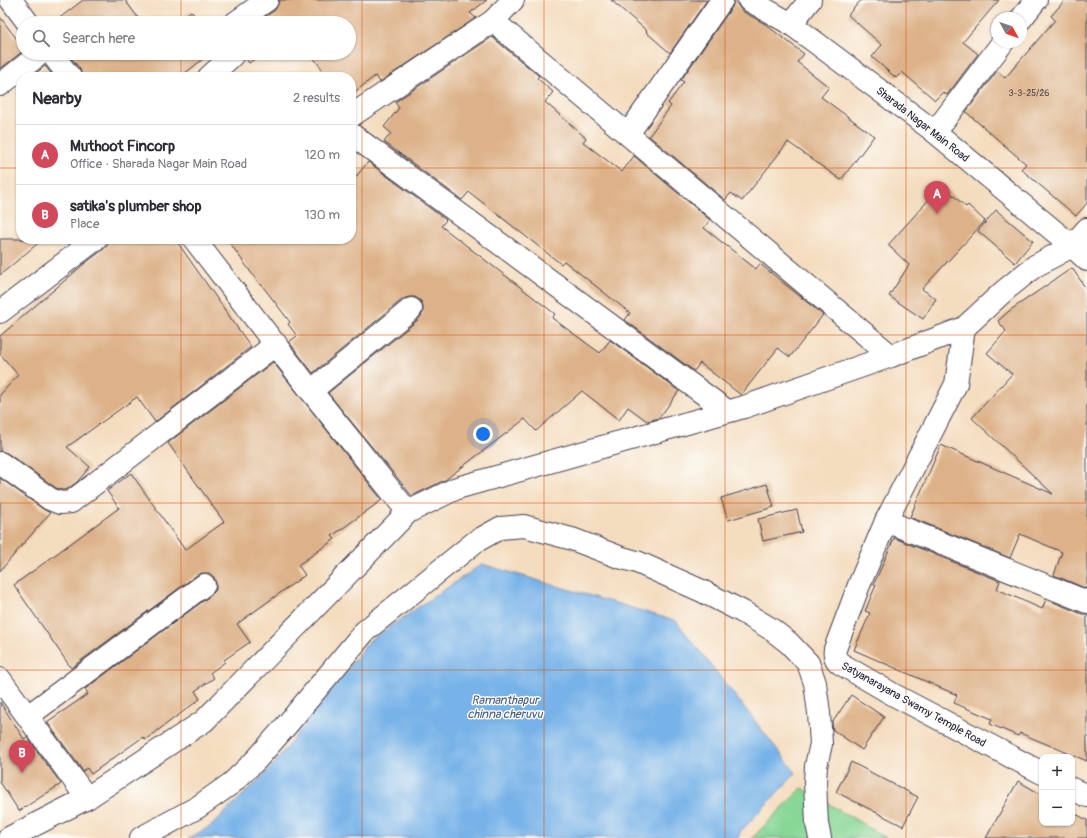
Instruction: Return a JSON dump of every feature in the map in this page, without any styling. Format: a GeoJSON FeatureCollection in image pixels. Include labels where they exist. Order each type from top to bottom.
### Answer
{"type":"FeatureCollection","features":[{"type":"Feature","properties":{"kind":"street"},"geometry":{"type":"LineString","coordinates":[[11,0],[23,16]]}},
{"type":"Feature","properties":{"kind":"street"},"geometry":{"type":"LineString","coordinates":[[245,16],[267,0]]}},
{"type":"Feature","properties":{"kind":"street"},"geometry":{"type":"LineString","coordinates":[[356,113],[493,21],[513,0]]}},
{"type":"Feature","properties":{"kind":"street"},"geometry":{"type":"LineString","coordinates":[[628,134],[722,0]]}},
{"type":"Feature","properties":{"kind":"street","name":"Sharada Nagar Main Road"},"geometry":{"type":"LineString","coordinates":[[749,0],[791,24],[935,132],[1080,253]]}},
{"type":"Feature","properties":{"kind":"street"},"geometry":{"type":"LineString","coordinates":[[791,24],[810,0]]}},
{"type":"Feature","properties":{"kind":"street"},"geometry":{"type":"LineString","coordinates":[[1027,12],[1036,0]]}},
{"type":"Feature","properties":{"kind":"street"},"geometry":{"type":"LineString","coordinates":[[493,21],[891,356]]}},
{"type":"Feature","properties":{"kind":"street"},"geometry":{"type":"LineString","coordinates":[[935,132],[999,48]]}},
{"type":"Feature","properties":{"kind":"street"},"geometry":{"type":"LineString","coordinates":[[17,72],[32,60]]}},
{"type":"Feature","properties":{"kind":"street"},"geometry":{"type":"LineString","coordinates":[[57,60],[66,72]]}},
{"type":"Feature","properties":{"kind":"street"},"geometry":{"type":"LineString","coordinates":[[214,72],[228,60]]}},
{"type":"Feature","properties":{"kind":"street"},"geometry":{"type":"LineString","coordinates":[[0,85],[16,73]]}},
{"type":"Feature","properties":{"kind":"street"},"geometry":{"type":"LineString","coordinates":[[356,138],[727,411]]}},
{"type":"Feature","properties":{"kind":"street"},"geometry":{"type":"LineString","coordinates":[[9,838],[87,798],[204,720],[408,512],[457,488],[744,407],[891,356],[964,328],[1004,291],[1035,266],[1080,253],[1087,229]]}},
{"type":"Feature","properties":{"kind":"street"},"geometry":{"type":"LineString","coordinates":[[0,312],[89,244]]}},
{"type":"Feature","properties":{"kind":"street"},"geometry":{"type":"LineString","coordinates":[[198,244],[311,391],[408,512]]}},
{"type":"Feature","properties":{"kind":"street"},"geometry":{"type":"LineString","coordinates":[[311,391],[412,309]]}},
{"type":"Feature","properties":{"kind":"street","name":"Satyanarayana Swamy Temple Road"},"geometry":{"type":"LineString","coordinates":[[964,328],[956,384],[886,521],[859,585],[835,649],[835,657],[838,662],[894,695],[1039,771]]}},
{"type":"Feature","properties":{"kind":"street"},"geometry":{"type":"LineString","coordinates":[[0,463],[50,500],[60,504],[71,502],[276,344]]}},
{"type":"Feature","properties":{"kind":"street"},"geometry":{"type":"LineString","coordinates":[[886,521],[1087,602]]}},
{"type":"Feature","properties":{"kind":"street"},"geometry":{"type":"LineString","coordinates":[[141,838],[198,807],[232,783],[261,754],[365,631],[371,626],[475,542],[500,528],[524,526],[572,539],[619,557],[637,562],[702,591],[743,612],[771,629],[789,643],[808,663],[815,683],[819,713],[821,744],[816,766],[815,781],[817,824],[820,838]]}},
{"type":"Feature","properties":{"kind":"street"},"geometry":{"type":"LineString","coordinates":[[28,716],[204,585]]}},
{"type":"Feature","properties":{"kind":"street"},"geometry":{"type":"LineString","coordinates":[[0,679],[87,798]]}},
{"type":"Feature","properties":{"kind":"street"},"geometry":{"type":"LineString","coordinates":[[1074,790],[1087,796]]}},
{"type":"Feature","properties":{"kind":"green space"},"geometry":{"type":"Polygon","coordinates":[[[802,788],[886,838],[752,838],[802,788]]]}},
{"type":"Feature","properties":{"kind":"water","name":"Ramanthapur chinna cheruvu"},"geometry":{"type":"Polygon","coordinates":[[[482,564],[676,621],[796,773],[740,832],[738,838],[188,838],[210,827],[269,770],[370,640],[482,564]]]}},
{"type":"Feature","properties":{"kind":"building"},"geometry":{"type":"Polygon","coordinates":[[[83,0],[125,0],[137,16],[62,16],[83,0]]]}},
{"type":"Feature","properties":{"kind":"building"},"geometry":{"type":"Polygon","coordinates":[[[280,0],[487,0],[470,13],[476,18],[380,82],[375,76],[356,91],[356,72],[324,72],[315,60],[356,60],[356,16],[266,16],[275,10],[280,0]]]}},
{"type":"Feature","properties":{"kind":"building"},"geometry":{"type":"Polygon","coordinates":[[[611,0],[707,0],[670,53],[611,0]]]}},
{"type":"Feature","properties":{"kind":"building"},"geometry":{"type":"Polygon","coordinates":[[[734,0],[742,11],[765,24],[804,54],[797,62],[829,87],[821,97],[874,136],[841,180],[788,142],[742,201],[731,193],[725,200],[649,136],[671,106],[668,103],[684,82],[681,80],[732,7],[734,0]]]}},
{"type":"Feature","properties":{"kind":"building"},"geometry":{"type":"Polygon","coordinates":[[[861,0],[999,0],[963,42],[978,54],[947,95],[943,92],[935,100],[902,72],[896,78],[872,57],[882,45],[848,15],[861,0]]]}},
{"type":"Feature","properties":{"kind":"building"},"geometry":{"type":"Polygon","coordinates":[[[1065,0],[1087,0],[1087,203],[1076,216],[1021,169],[1026,164],[966,112],[997,71],[1005,78],[1055,20],[1051,16],[1065,0]]]}},
{"type":"Feature","properties":{"kind":"building"},"geometry":{"type":"Polygon","coordinates":[[[191,11],[195,16],[185,16],[191,11]]]}},
{"type":"Feature","properties":{"kind":"building"},"geometry":{"type":"Polygon","coordinates":[[[0,17],[16,38],[16,56],[0,69],[0,17]]]}},
{"type":"Feature","properties":{"kind":"building"},"geometry":{"type":"Polygon","coordinates":[[[492,37],[539,76],[537,78],[553,92],[545,102],[586,138],[583,142],[622,172],[634,156],[710,220],[704,228],[756,269],[760,264],[823,315],[790,357],[778,348],[741,395],[700,363],[694,371],[625,320],[630,313],[564,261],[561,264],[469,192],[462,200],[384,142],[391,133],[384,127],[399,108],[395,102],[492,37]]]}},
{"type":"Feature","properties":{"kind":"building"},"geometry":{"type":"Polygon","coordinates":[[[73,60],[202,60],[186,72],[81,72],[73,60]]]}},
{"type":"Feature","properties":{"kind":"building"},"geometry":{"type":"Polygon","coordinates":[[[45,66],[50,72],[37,72],[45,66]]]}},
{"type":"Feature","properties":{"kind":"building"},"geometry":{"type":"Polygon","coordinates":[[[368,162],[446,220],[441,226],[555,314],[552,318],[600,353],[610,340],[679,391],[659,418],[647,421],[628,407],[619,420],[582,391],[536,431],[525,419],[445,480],[412,496],[328,393],[419,319],[423,313],[421,301],[415,297],[403,299],[313,373],[289,342],[297,336],[288,324],[290,322],[261,284],[260,285],[231,244],[356,244],[356,177],[368,162]]]}},
{"type":"Feature","properties":{"kind":"building"},"geometry":{"type":"Polygon","coordinates":[[[942,185],[966,207],[968,205],[985,221],[922,289],[936,299],[923,319],[889,296],[909,265],[888,245],[942,185]]]}},
{"type":"Feature","properties":{"kind":"building"},"geometry":{"type":"Polygon","coordinates":[[[996,210],[1033,241],[1015,263],[978,231],[996,210]]]}},
{"type":"Feature","properties":{"kind":"building"},"geometry":{"type":"Polygon","coordinates":[[[0,239],[16,239],[16,244],[37,244],[0,275],[0,239]]]}},
{"type":"Feature","properties":{"kind":"building"},"geometry":{"type":"Polygon","coordinates":[[[108,244],[179,244],[251,347],[155,422],[137,397],[67,447],[90,467],[77,482],[66,490],[62,490],[56,488],[7,453],[0,451],[0,395],[18,375],[0,354],[0,336],[84,264],[108,244]]]}},
{"type":"Feature","properties":{"kind":"building"},"geometry":{"type":"Polygon","coordinates":[[[1072,268],[1087,290],[1087,589],[1054,575],[1062,552],[1020,534],[1010,558],[910,517],[941,445],[1053,494],[972,418],[1012,374],[987,353],[1006,331],[998,321],[1009,311],[1072,268]]]}},
{"type":"Feature","properties":{"kind":"building"},"geometry":{"type":"Polygon","coordinates":[[[273,362],[382,500],[332,536],[335,539],[298,565],[305,575],[237,624],[250,642],[224,660],[225,662],[210,673],[214,678],[195,691],[200,699],[145,740],[143,737],[91,774],[87,768],[83,771],[47,722],[88,694],[85,689],[211,595],[216,590],[214,577],[209,573],[197,575],[71,668],[14,585],[119,508],[107,491],[131,473],[185,550],[224,522],[168,443],[273,362]]]}},
{"type":"Feature","properties":{"kind":"building"},"geometry":{"type":"Polygon","coordinates":[[[0,478],[50,513],[0,571],[0,478]]]}},
{"type":"Feature","properties":{"kind":"building"},"geometry":{"type":"Polygon","coordinates":[[[767,484],[774,507],[728,520],[721,498],[767,484]]]}},
{"type":"Feature","properties":{"kind":"building"},"geometry":{"type":"Polygon","coordinates":[[[797,510],[802,532],[763,541],[758,519],[797,510]]]}},
{"type":"Feature","properties":{"kind":"building"},"geometry":{"type":"Polygon","coordinates":[[[894,538],[1000,581],[997,589],[1042,609],[1046,599],[1082,614],[1087,614],[1087,761],[1075,756],[1075,754],[1070,754],[1020,733],[1018,736],[990,724],[992,719],[954,703],[957,695],[854,650],[870,613],[865,611],[876,585],[874,584],[894,538]]]}},
{"type":"Feature","properties":{"kind":"building"},"geometry":{"type":"Polygon","coordinates":[[[851,695],[884,717],[862,750],[833,730],[832,723],[851,695]]]}},
{"type":"Feature","properties":{"kind":"building"},"geometry":{"type":"Polygon","coordinates":[[[0,702],[24,739],[27,737],[61,784],[19,811],[0,782],[0,702]]]}},
{"type":"Feature","properties":{"kind":"building"},"geometry":{"type":"Polygon","coordinates":[[[851,762],[918,797],[903,826],[836,792],[851,762]]]}},
{"type":"Feature","properties":{"kind":"building"},"geometry":{"type":"Polygon","coordinates":[[[1018,781],[1039,793],[1039,826],[1075,826],[1075,814],[1087,820],[1087,838],[986,838],[1018,781]]]}},
{"type":"Feature","properties":{"kind":"place","name":"Muthoot Fincorp"},"geometry":{"type":"Point","coordinates":[937,214]}},
{"type":"Feature","properties":{"kind":"place","name":"satika's plumber shop"},"geometry":{"type":"Point","coordinates":[22,773]}}]}
